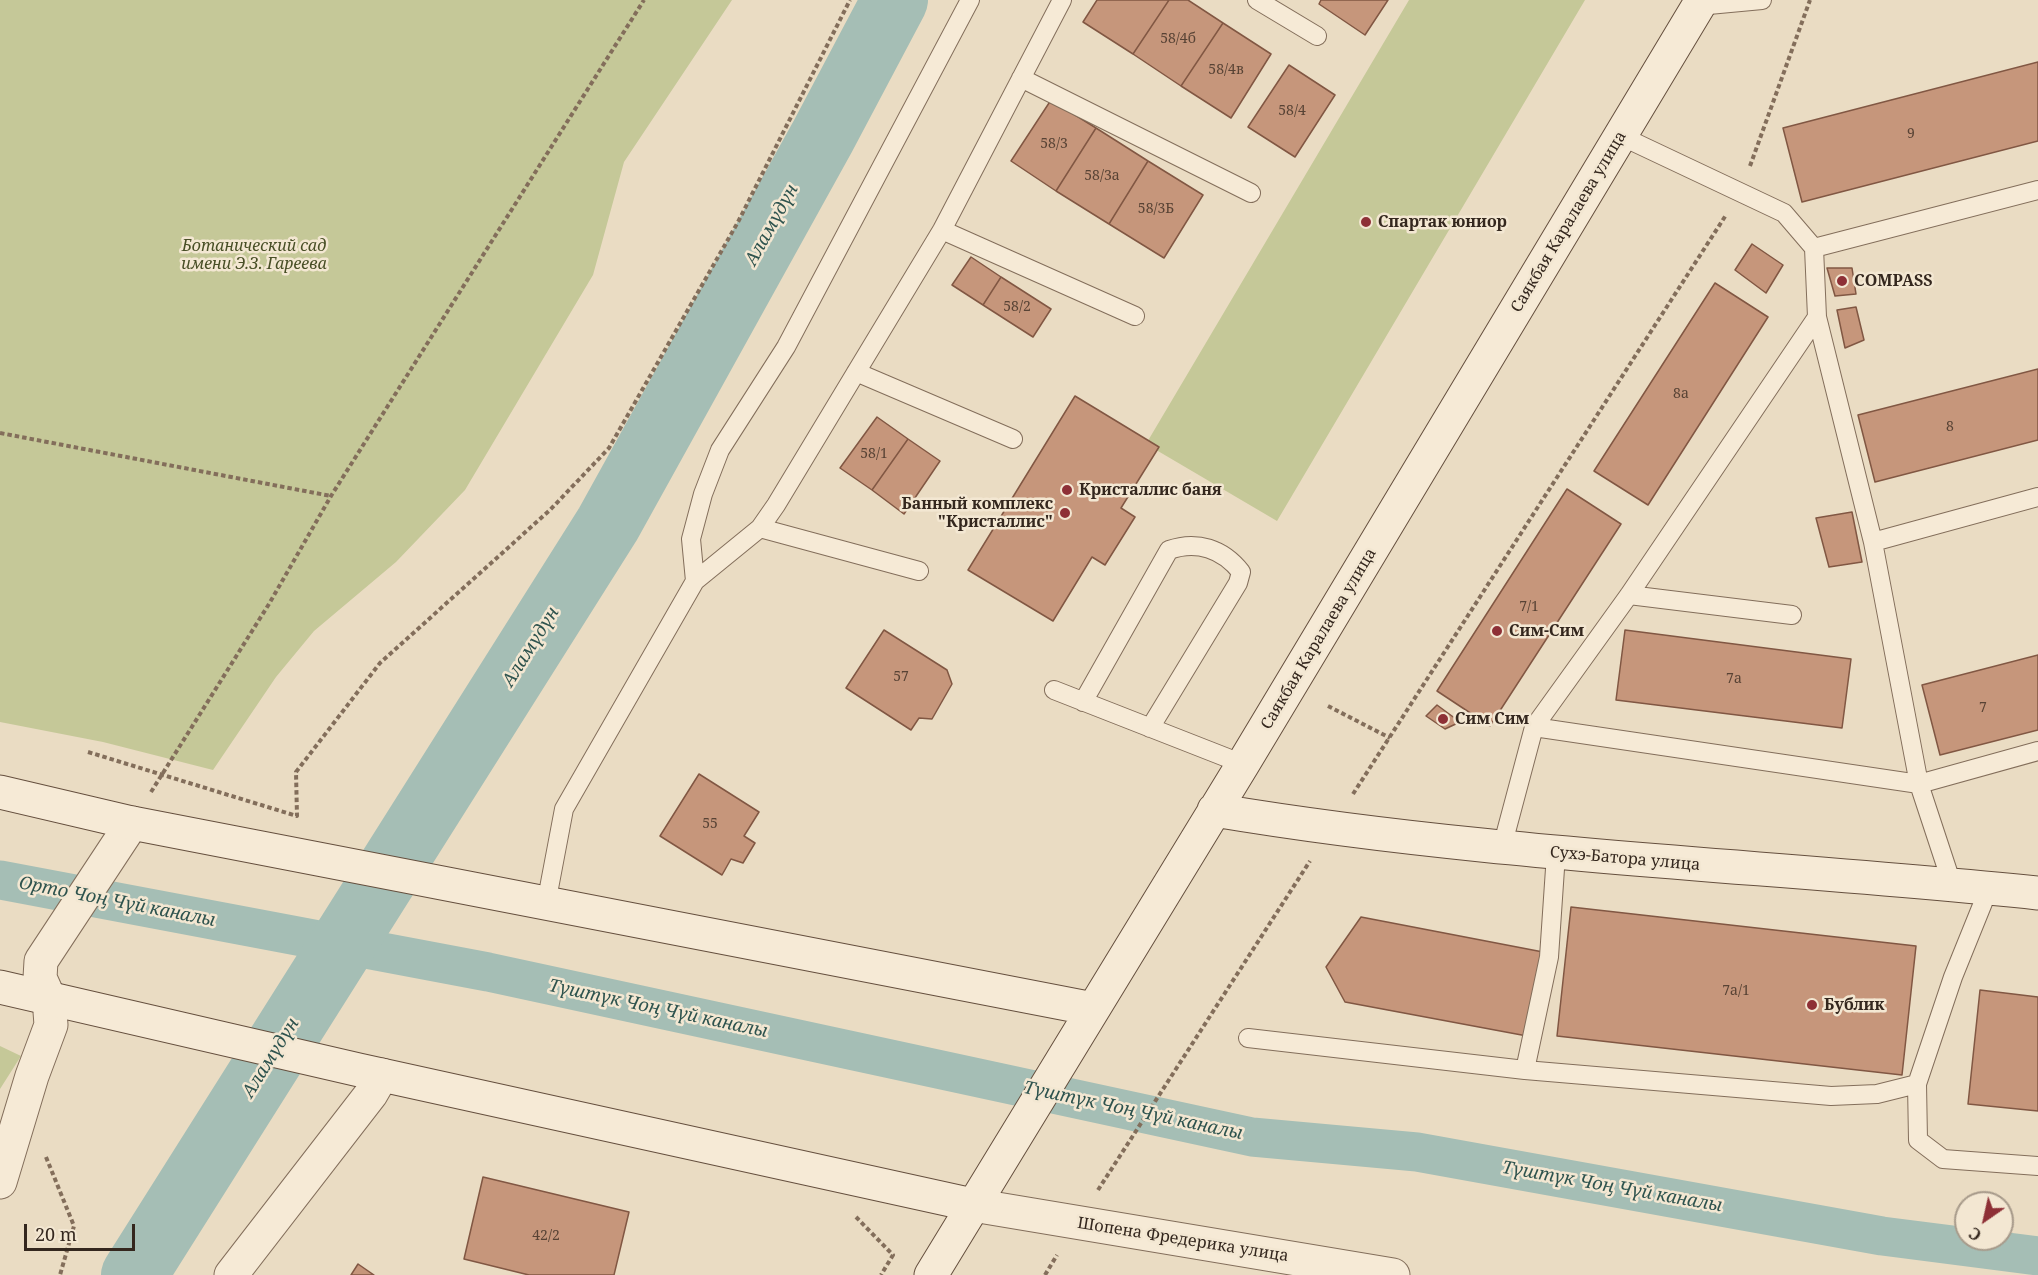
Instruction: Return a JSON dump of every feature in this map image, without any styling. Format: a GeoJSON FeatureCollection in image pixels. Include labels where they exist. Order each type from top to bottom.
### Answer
{"type":"FeatureCollection","features":[{"type":"Feature","properties":{"kind":"main road","name":"Саякбая Каралаева улица"},"geometry":{"type":"LineString","coordinates":[[931,1275],[1243,764],[1700,3]]}},
{"type":"Feature","properties":{"kind":"main road"},"geometry":{"type":"LineString","coordinates":[[0,792],[132,823],[1093,1010]]}},
{"type":"Feature","properties":{"kind":"main road","name":"Сухэ-Батора улица"},"geometry":{"type":"LineString","coordinates":[[1214,810],[1331,830],[1556,854],[1952,884],[2038,893]]}},
{"type":"Feature","properties":{"kind":"main road"},"geometry":{"type":"LineString","coordinates":[[0,1182],[32,1076],[51,1025],[49,998],[40,978],[41,961],[132,823]]}},
{"type":"Feature","properties":{"kind":"main road","name":"Шопена Фредерика улица"},"geometry":{"type":"LineString","coordinates":[[0,987],[382,1076],[973,1205],[1394,1275]]}},
{"type":"Feature","properties":{"kind":"main road"},"geometry":{"type":"LineString","coordinates":[[231,1275],[371,1094],[382,1076]]}},
{"type":"Feature","properties":{"kind":"lane"},"geometry":{"type":"LineString","coordinates":[[695,581],[691,539],[703,494],[720,450],[786,347],[970,0]]}},
{"type":"Feature","properties":{"kind":"lane"},"geometry":{"type":"LineString","coordinates":[[546,904],[564,809],[695,581],[760,528],[942,230],[1062,0]]}},
{"type":"Feature","properties":{"kind":"lane"},"geometry":{"type":"LineString","coordinates":[[1257,0],[1317,36]]}},
{"type":"Feature","properties":{"kind":"lane"},"geometry":{"type":"LineString","coordinates":[[1700,3],[1762,0]]}},
{"type":"Feature","properties":{"kind":"lane"},"geometry":{"type":"LineString","coordinates":[[1022,78],[1251,193]]}},
{"type":"Feature","properties":{"kind":"lane"},"geometry":{"type":"LineString","coordinates":[[1621,136],[1784,213],[1814,248],[1817,317],[1873,542],[1919,784],[1952,884]]}},
{"type":"Feature","properties":{"kind":"lane"},"geometry":{"type":"LineString","coordinates":[[1814,248],[2038,190]]}},
{"type":"Feature","properties":{"kind":"lane"},"geometry":{"type":"LineString","coordinates":[[942,230],[1135,316]]}},
{"type":"Feature","properties":{"kind":"lane"},"geometry":{"type":"LineString","coordinates":[[1502,847],[1534,727],[1629,595],[1817,317]]}},
{"type":"Feature","properties":{"kind":"lane"},"geometry":{"type":"LineString","coordinates":[[856,372],[1013,439]]}},
{"type":"Feature","properties":{"kind":"lane"},"geometry":{"type":"LineString","coordinates":[[1873,542],[2038,497]]}},
{"type":"Feature","properties":{"kind":"lane"},"geometry":{"type":"LineString","coordinates":[[760,528],[920,571]]}},
{"type":"Feature","properties":{"kind":"lane"},"geometry":{"type":"LineString","coordinates":[[1083,702],[1169,550],[1182,545],[1200,544],[1231,560],[1241,573],[1238,583],[1150,728]]}},
{"type":"Feature","properties":{"kind":"lane"},"geometry":{"type":"LineString","coordinates":[[1629,595],[1792,615]]}},
{"type":"Feature","properties":{"kind":"lane"},"geometry":{"type":"LineString","coordinates":[[1054,690],[1243,764]]}},
{"type":"Feature","properties":{"kind":"lane"},"geometry":{"type":"LineString","coordinates":[[1534,727],[1919,784],[2038,752]]}},
{"type":"Feature","properties":{"kind":"lane"},"geometry":{"type":"LineString","coordinates":[[1524,1070],[1549,957],[1556,854]]}},
{"type":"Feature","properties":{"kind":"lane"},"geometry":{"type":"LineString","coordinates":[[1989,888],[1953,977],[1917,1084],[1918,1140],[1943,1159],[2038,1166]]}},
{"type":"Feature","properties":{"kind":"lane"},"geometry":{"type":"LineString","coordinates":[[1248,1038],[1524,1070],[1831,1096],[1877,1094],[1917,1084]]}},
{"type":"Feature","properties":{"kind":"path"},"geometry":{"type":"LineString","coordinates":[[172,759],[269,604],[331,496],[644,0]]}},
{"type":"Feature","properties":{"kind":"path"},"geometry":{"type":"LineString","coordinates":[[87,752],[297,816],[296,772],[380,663],[550,510],[609,448],[738,222],[850,0]]}},
{"type":"Feature","properties":{"kind":"path"},"geometry":{"type":"LineString","coordinates":[[1078,1223],[1740,192],[1810,0]]}},
{"type":"Feature","properties":{"kind":"path"},"geometry":{"type":"LineString","coordinates":[[0,433],[331,496]]}},
{"type":"Feature","properties":{"kind":"path"},"geometry":{"type":"LineString","coordinates":[[1328,706],[1390,738]]}},
{"type":"Feature","properties":{"kind":"path"},"geometry":{"type":"LineString","coordinates":[[46,1151],[47,1163],[74,1226],[60,1275]]}},
{"type":"Feature","properties":{"kind":"path"},"geometry":{"type":"LineString","coordinates":[[881,1275],[893,1255]]}},
{"type":"Feature","properties":{"kind":"green space","name":"Ботанический сад имени Э.З. Гареева"},"geometry":{"type":"Polygon","coordinates":[[[0,0],[732,0],[624,162],[593,275],[465,490],[396,562],[314,631],[276,677],[213,770],[103,742],[0,722],[0,0]]]}},
{"type":"Feature","properties":{"kind":"green space","name":"Спартак юниор"},"geometry":{"type":"Polygon","coordinates":[[[1409,0],[1585,0],[1277,521],[1146,444],[1409,0]]]}},
{"type":"Feature","properties":{"kind":"green space"},"geometry":{"type":"Polygon","coordinates":[[[0,1046],[21,1056],[0,1089],[0,1046]]]}},
{"type":"Feature","properties":{"kind":"building"},"geometry":{"type":"Polygon","coordinates":[[[1097,0],[1169,0],[1133,54],[1083,22],[1097,0]]]}},
{"type":"Feature","properties":{"kind":"building"},"geometry":{"type":"Polygon","coordinates":[[[1169,0],[1188,0],[1223,23],[1181,86],[1133,54],[1169,0]]]}},
{"type":"Feature","properties":{"kind":"building"},"geometry":{"type":"Polygon","coordinates":[[[1321,0],[1388,0],[1365,35],[1319,4],[1321,0]]]}},
{"type":"Feature","properties":{"kind":"building"},"geometry":{"type":"Polygon","coordinates":[[[1223,23],[1271,54],[1231,118],[1181,86],[1223,23]]]}},
{"type":"Feature","properties":{"kind":"building"},"geometry":{"type":"Polygon","coordinates":[[[2038,62],[2038,141],[1802,202],[1783,128],[2038,62]]]}},
{"type":"Feature","properties":{"kind":"building"},"geometry":{"type":"Polygon","coordinates":[[[1289,65],[1335,95],[1295,157],[1248,127],[1289,65]]]}},
{"type":"Feature","properties":{"kind":"building"},"geometry":{"type":"Polygon","coordinates":[[[1051,100],[1096,128],[1056,191],[1011,161],[1051,100]]]}},
{"type":"Feature","properties":{"kind":"building"},"geometry":{"type":"Polygon","coordinates":[[[1096,128],[1148,161],[1109,224],[1056,191],[1096,128]]]}},
{"type":"Feature","properties":{"kind":"building"},"geometry":{"type":"Polygon","coordinates":[[[1148,161],[1203,195],[1164,258],[1109,224],[1148,161]]]}},
{"type":"Feature","properties":{"kind":"building"},"geometry":{"type":"Polygon","coordinates":[[[1752,244],[1783,265],[1766,293],[1735,270],[1752,244]]]}},
{"type":"Feature","properties":{"kind":"building"},"geometry":{"type":"Polygon","coordinates":[[[971,257],[1001,277],[983,305],[952,285],[971,257]]]}},
{"type":"Feature","properties":{"kind":"building","name":"COMPASS"},"geometry":{"type":"Polygon","coordinates":[[[1827,268],[1852,268],[1856,294],[1835,296],[1827,268]]]}},
{"type":"Feature","properties":{"kind":"building"},"geometry":{"type":"Polygon","coordinates":[[[1001,277],[1051,309],[1033,337],[983,305],[1001,277]]]}},
{"type":"Feature","properties":{"kind":"building"},"geometry":{"type":"Polygon","coordinates":[[[1715,283],[1768,317],[1648,505],[1594,471],[1715,283]]]}},
{"type":"Feature","properties":{"kind":"building"},"geometry":{"type":"Polygon","coordinates":[[[1856,307],[1864,340],[1845,348],[1837,310],[1856,307]]]}},
{"type":"Feature","properties":{"kind":"building"},"geometry":{"type":"Polygon","coordinates":[[[2038,369],[2038,440],[1875,482],[1858,415],[2038,369]]]}},
{"type":"Feature","properties":{"kind":"building","name":"Банный комплекс \"Кристаллис\""},"geometry":{"type":"Polygon","coordinates":[[[1075,396],[1159,447],[1121,508],[1135,517],[1105,565],[1092,557],[1053,621],[968,570],[1075,396]]]}},
{"type":"Feature","properties":{"kind":"building"},"geometry":{"type":"Polygon","coordinates":[[[877,417],[908,439],[872,490],[840,468],[877,417]]]}},
{"type":"Feature","properties":{"kind":"building"},"geometry":{"type":"Polygon","coordinates":[[[908,439],[940,461],[904,514],[872,490],[908,439]]]}},
{"type":"Feature","properties":{"kind":"building"},"geometry":{"type":"Polygon","coordinates":[[[1567,489],[1621,524],[1490,726],[1437,691],[1567,489]]]}},
{"type":"Feature","properties":{"kind":"building"},"geometry":{"type":"Polygon","coordinates":[[[1852,512],[1862,562],[1829,567],[1816,518],[1852,512]]]}},
{"type":"Feature","properties":{"kind":"building"},"geometry":{"type":"Polygon","coordinates":[[[884,630],[947,670],[952,684],[932,719],[919,718],[911,730],[846,688],[884,630]]]}},
{"type":"Feature","properties":{"kind":"building"},"geometry":{"type":"Polygon","coordinates":[[[1625,630],[1851,659],[1842,728],[1616,700],[1625,630]]]}},
{"type":"Feature","properties":{"kind":"building"},"geometry":{"type":"Polygon","coordinates":[[[2038,655],[2038,730],[1940,755],[1922,685],[2038,655]]]}},
{"type":"Feature","properties":{"kind":"building","name":"Сим Сим"},"geometry":{"type":"Polygon","coordinates":[[[1437,705],[1460,722],[1445,729],[1426,716],[1437,705]]]}},
{"type":"Feature","properties":{"kind":"building"},"geometry":{"type":"Polygon","coordinates":[[[699,774],[759,812],[744,836],[755,843],[743,863],[731,859],[722,875],[660,836],[699,774]]]}},
{"type":"Feature","properties":{"kind":"building"},"geometry":{"type":"Polygon","coordinates":[[[1571,907],[1916,946],[1902,1075],[1557,1036],[1571,907]]]}},
{"type":"Feature","properties":{"kind":"building"},"geometry":{"type":"Polygon","coordinates":[[[1361,917],[1543,952],[1527,1036],[1345,1002],[1326,967],[1361,917]]]}},
{"type":"Feature","properties":{"kind":"building"},"geometry":{"type":"Polygon","coordinates":[[[1980,990],[2038,997],[2038,1111],[1968,1104],[1980,990]]]}},
{"type":"Feature","properties":{"kind":"building"},"geometry":{"type":"Polygon","coordinates":[[[483,1177],[629,1212],[614,1275],[529,1275],[464,1259],[483,1177]]]}},
{"type":"Feature","properties":{"kind":"building"},"geometry":{"type":"Polygon","coordinates":[[[358,1264],[374,1275],[351,1275],[358,1264]]]}},
{"type":"Feature","properties":{"kind":"waterway","name":"Аламүдүн"},"geometry":{"type":"LineString","coordinates":[[134,1275],[608,524],[823,136],[895,0]]}},
{"type":"Feature","properties":{"kind":"waterway","name":"Түштүк Чоң Чүй каналы"},"geometry":{"type":"LineString","coordinates":[[0,880],[488,972],[1252,1137],[1417,1152],[1882,1236],[2038,1256]]}},
{"type":"Feature","properties":{"kind":"place","name":"Спартак юниор"},"geometry":{"type":"Point","coordinates":[1366,222]}},
{"type":"Feature","properties":{"kind":"place","name":"COMPASS"},"geometry":{"type":"Point","coordinates":[1842,281]}},
{"type":"Feature","properties":{"kind":"place","name":"Кристаллис баня"},"geometry":{"type":"Point","coordinates":[1067,490]}},
{"type":"Feature","properties":{"kind":"place","name":"Банный комплекс \"Кристаллис\""},"geometry":{"type":"Point","coordinates":[1065,513]}},
{"type":"Feature","properties":{"kind":"place","name":"Сим-Сим"},"geometry":{"type":"Point","coordinates":[1497,631]}},
{"type":"Feature","properties":{"kind":"place","name":"Сим Сим"},"geometry":{"type":"Point","coordinates":[1443,719]}},
{"type":"Feature","properties":{"kind":"place","name":"Бублик"},"geometry":{"type":"Point","coordinates":[1812,1005]}},
{"type":"Feature","properties":{"kind":"water label","name":"Орто Чоң Чүй каналы"},"geometry":{"type":"Point","coordinates":[117,902]}}]}
